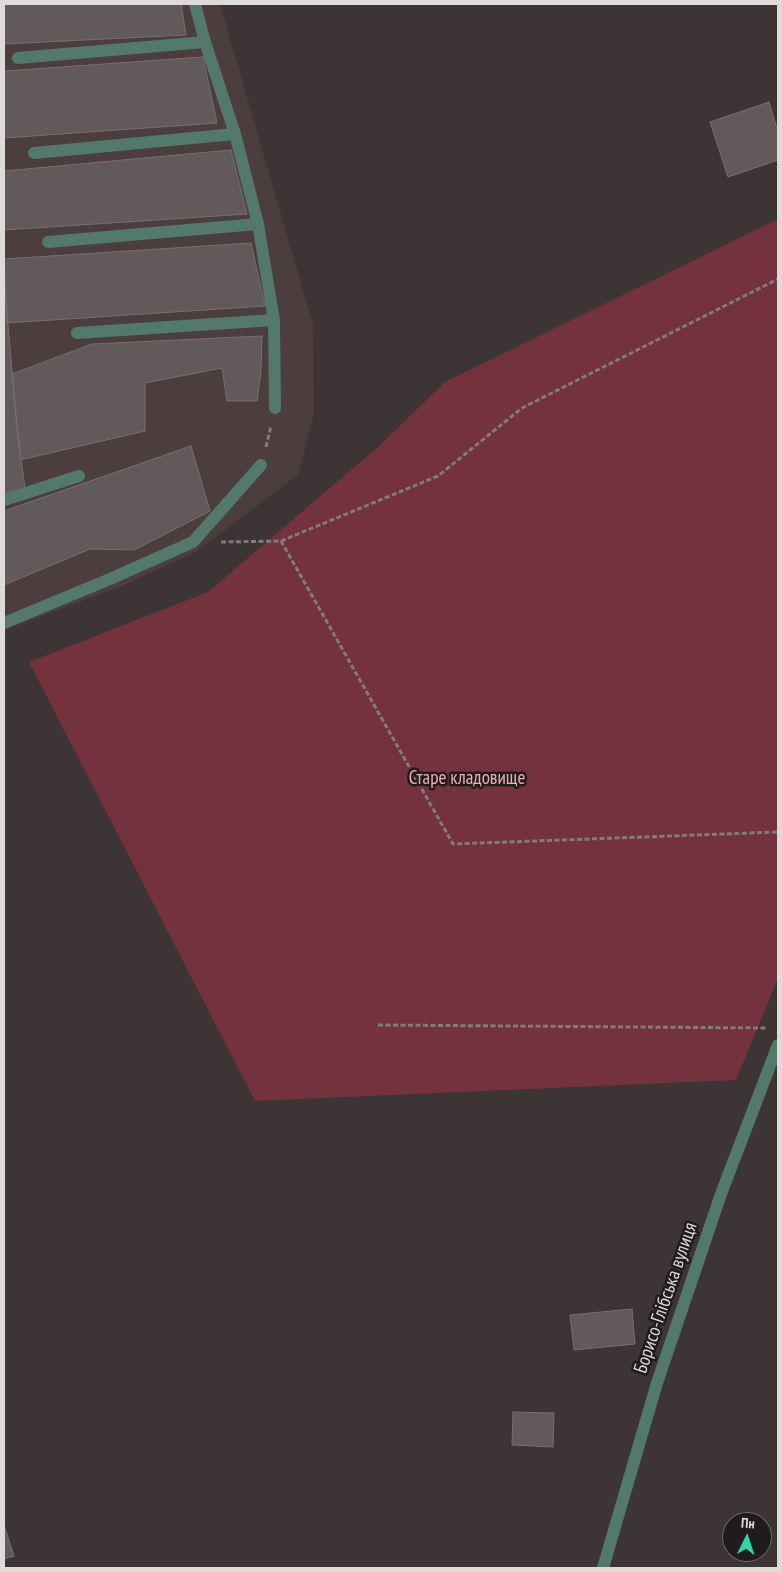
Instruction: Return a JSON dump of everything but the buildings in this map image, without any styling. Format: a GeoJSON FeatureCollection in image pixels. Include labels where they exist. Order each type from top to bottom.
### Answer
{"type":"FeatureCollection","features":[{"type":"Feature","properties":{"kind":"street"},"geometry":{"type":"LineString","coordinates":[[195,4],[205,42],[235,134],[258,224],[274,320],[275,408]]}},
{"type":"Feature","properties":{"kind":"street"},"geometry":{"type":"LineString","coordinates":[[18,58],[205,42]]}},
{"type":"Feature","properties":{"kind":"street"},"geometry":{"type":"LineString","coordinates":[[34,153],[235,134]]}},
{"type":"Feature","properties":{"kind":"street"},"geometry":{"type":"LineString","coordinates":[[48,242],[258,224]]}},
{"type":"Feature","properties":{"kind":"street"},"geometry":{"type":"LineString","coordinates":[[77,333],[274,320]]}},
{"type":"Feature","properties":{"kind":"street"},"geometry":{"type":"LineString","coordinates":[[4,622],[110,579],[193,542],[261,465]]}},
{"type":"Feature","properties":{"kind":"street"},"geometry":{"type":"LineString","coordinates":[[4,500],[79,476]]}},
{"type":"Feature","properties":{"kind":"street","name":"Борисо-Глібська вулиця"},"geometry":{"type":"LineString","coordinates":[[603,1568],[656,1383],[721,1194],[778,1045]]}},
{"type":"Feature","properties":{"kind":"path"},"geometry":{"type":"LineString","coordinates":[[193,542],[281,541],[438,476],[522,408],[778,280]]}},
{"type":"Feature","properties":{"kind":"path"},"geometry":{"type":"LineString","coordinates":[[261,465],[275,408]]}},
{"type":"Feature","properties":{"kind":"path"},"geometry":{"type":"LineString","coordinates":[[281,541],[453,844],[778,832]]}},
{"type":"Feature","properties":{"kind":"path"},"geometry":{"type":"LineString","coordinates":[[378,1025],[771,1028]]}},
{"type":"Feature","properties":{"kind":"shaded area"},"geometry":{"type":"Polygon","coordinates":[[[4,4],[220,4],[313,325],[314,414],[299,474],[196,552],[117,588],[10,628],[4,632],[4,4]]]}},
{"type":"Feature","properties":{"kind":"green space","name":"Старе кладовище"},"geometry":{"type":"Polygon","coordinates":[[[778,219],[778,978],[736,1080],[255,1101],[29,662],[208,592],[379,446],[445,382],[778,219]]]}}]}
